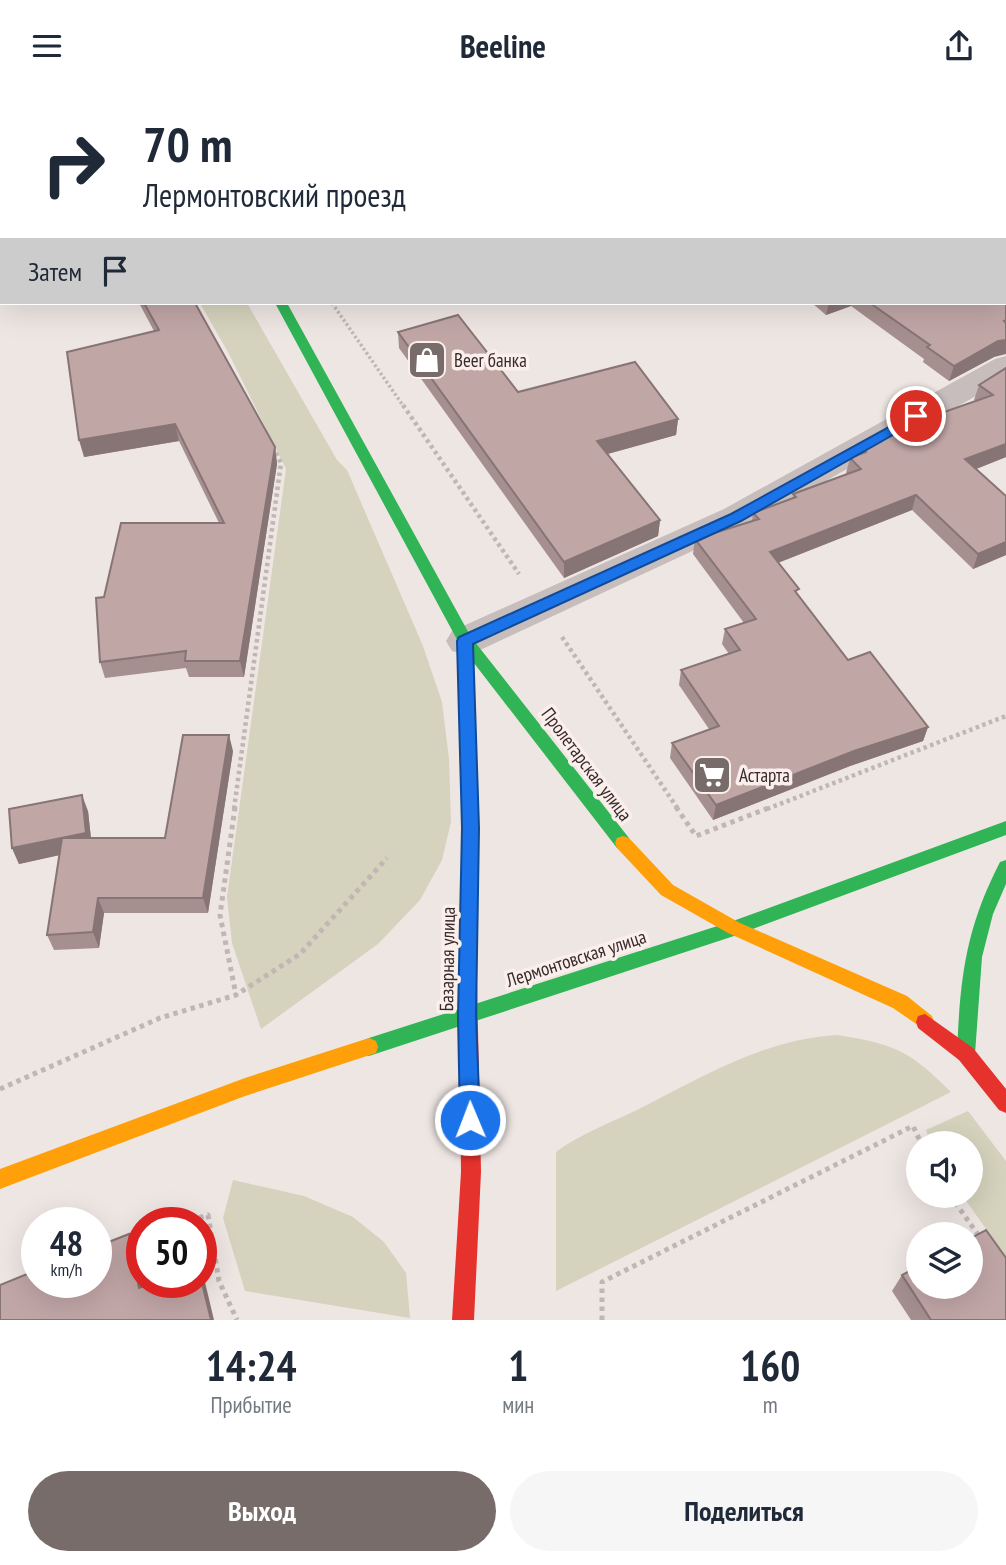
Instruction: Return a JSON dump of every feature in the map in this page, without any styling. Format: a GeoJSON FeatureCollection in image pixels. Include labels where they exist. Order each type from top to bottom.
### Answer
{"type":"FeatureCollection","features":[{"type":"Feature","properties":{"kind":"main road","name":"Пролетарская улица"},"geometry":{"type":"LineString","coordinates":[[282,305],[465,641],[589,798],[612,832],[667,890],[734,928],[900,1002],[966,1054],[1006,1104]]}},
{"type":"Feature","properties":{"kind":"main road","name":"Базарная улица"},"geometry":{"type":"LineString","coordinates":[[463,1320],[471,1173],[467,1016],[470,828],[465,641]]}},
{"type":"Feature","properties":{"kind":"main road","name":"Лермонтовская улица"},"geometry":{"type":"LineString","coordinates":[[0,1179],[244,1087],[734,928],[1006,828]]}},
{"type":"Feature","properties":{"kind":"main road"},"geometry":{"type":"LineString","coordinates":[[966,1054],[970,979],[979,924],[991,893],[1006,867]]}},
{"type":"Feature","properties":{"kind":"street"},"geometry":{"type":"LineString","coordinates":[[465,641],[736,517],[1006,366]]}},
{"type":"Feature","properties":{"kind":"path"},"geometry":{"type":"LineString","coordinates":[[333,305],[696,836],[1006,716]]}},
{"type":"Feature","properties":{"kind":"path"},"geometry":{"type":"LineString","coordinates":[[236,995],[220,915],[281,463],[268,438]]}},
{"type":"Feature","properties":{"kind":"path"},"geometry":{"type":"LineString","coordinates":[[0,1089],[160,1018],[236,995],[300,954],[387,858]]}},
{"type":"Feature","properties":{"kind":"path"},"geometry":{"type":"LineString","coordinates":[[603,1320],[602,1282],[913,1126],[915,1131]]}},
{"type":"Feature","properties":{"kind":"path"},"geometry":{"type":"LineString","coordinates":[[119,1244],[126,1242]]}},
{"type":"Feature","properties":{"kind":"path"},"geometry":{"type":"LineString","coordinates":[[217,1269],[219,1281],[237,1320]]}},
{"type":"Feature","properties":{"kind":"shaded area"},"geometry":{"type":"Polygon","coordinates":[[[201,305],[248,305],[337,460],[347,470],[423,646],[442,702],[449,759],[451,822],[442,860],[420,900],[378,944],[261,1029],[232,943],[227,897],[286,469],[229,354],[201,305]]]}},
{"type":"Feature","properties":{"kind":"shaded area"},"geometry":{"type":"Polygon","coordinates":[[[837,1035],[874,1042],[900,1051],[924,1067],[951,1092],[556,1291],[556,1152],[585,1134],[734,1062],[784,1044],[837,1035]]]}},
{"type":"Feature","properties":{"kind":"shaded area"},"geometry":{"type":"Polygon","coordinates":[[[968,1111],[1006,1161],[1006,1257],[971,1208],[983,1208],[983,1131],[926,1130],[968,1111]]]}},
{"type":"Feature","properties":{"kind":"shaded area"},"geometry":{"type":"Polygon","coordinates":[[[233,1180],[304,1196],[353,1217],[384,1242],[406,1273],[410,1318],[245,1291],[223,1218],[233,1180]]]}},
{"type":"Feature","properties":{"kind":"building"},"geometry":{"type":"Polygon","coordinates":[[[145,305],[196,305],[275,447],[240,661],[185,661],[186,651],[100,662],[96,598],[104,597],[121,523],[224,523],[175,424],[79,440],[67,352],[159,330],[145,305]]]}},
{"type":"Feature","properties":{"kind":"building"},"geometry":{"type":"Polygon","coordinates":[[[873,305],[1006,305],[1006,340],[998,341],[954,366],[927,347],[930,345],[873,305]]]}},
{"type":"Feature","properties":{"kind":"building"},"geometry":{"type":"Polygon","coordinates":[[[458,315],[518,392],[635,362],[678,419],[597,441],[660,520],[564,562],[398,332],[458,315]]]}},
{"type":"Feature","properties":{"kind":"building"},"geometry":{"type":"Polygon","coordinates":[[[1006,368],[1006,444],[965,459],[1006,496],[1006,542],[978,554],[916,495],[770,552],[799,589],[795,591],[848,660],[870,652],[928,727],[854,751],[716,805],[672,743],[719,726],[681,670],[740,650],[725,629],[756,619],[695,539],[759,519],[753,513],[796,497],[793,494],[861,469],[850,458],[866,452],[864,449],[907,425],[993,395],[979,385],[1006,368]]]}},
{"type":"Feature","properties":{"kind":"building"},"geometry":{"type":"Polygon","coordinates":[[[183,735],[229,735],[203,898],[98,898],[93,932],[47,935],[62,838],[165,838],[183,735]]]}},
{"type":"Feature","properties":{"kind":"building"},"geometry":{"type":"Polygon","coordinates":[[[82,795],[86,833],[12,848],[9,809],[82,795]]]}},
{"type":"Feature","properties":{"kind":"building"},"geometry":{"type":"Polygon","coordinates":[[[986,1230],[1006,1258],[1006,1320],[931,1320],[917,1299],[983,1299],[983,1232],[986,1230]]]}},
{"type":"Feature","properties":{"kind":"building"},"geometry":{"type":"Polygon","coordinates":[[[126,1235],[126,1298],[206,1298],[211,1320],[0,1320],[0,1285],[21,1276],[21,1298],[112,1298],[112,1241],[126,1235]]]}},
{"type":"Feature","properties":{"kind":"traffic: fast"},"geometry":{"type":"LineString","coordinates":[[282,305],[465,641],[623,843]]}},
{"type":"Feature","properties":{"kind":"traffic: fast"},"geometry":{"type":"LineString","coordinates":[[734,928],[1006,828]]}},
{"type":"Feature","properties":{"kind":"traffic: fast"},"geometry":{"type":"LineString","coordinates":[[966,1054],[973,957],[985,914],[1006,867]]}},
{"type":"Feature","properties":{"kind":"traffic: fast"},"geometry":{"type":"LineString","coordinates":[[369,1047],[734,928]]}},
{"type":"Feature","properties":{"kind":"traffic: slow"},"geometry":{"type":"LineString","coordinates":[[465,641],[470,828],[468,982]]}},
{"type":"Feature","properties":{"kind":"traffic: slow"},"geometry":{"type":"LineString","coordinates":[[623,843],[667,890],[734,928],[900,1002],[925,1022]]}},
{"type":"Feature","properties":{"kind":"traffic: slow"},"geometry":{"type":"LineString","coordinates":[[0,1179],[245,1087],[369,1047]]}},
{"type":"Feature","properties":{"kind":"traffic: jam"},"geometry":{"type":"LineString","coordinates":[[463,1320],[471,1172],[468,982]]}},
{"type":"Feature","properties":{"kind":"traffic: jam"},"geometry":{"type":"LineString","coordinates":[[925,1022],[966,1054],[1006,1104]]}},
{"type":"Feature","properties":{"kind":"place","name":"Beer банка"},"geometry":{"type":"Point","coordinates":[427,360]}},
{"type":"Feature","properties":{"kind":"place","name":"Астарта"},"geometry":{"type":"Point","coordinates":[712,775]}},
{"type":"Feature","properties":{"kind":"route"},"geometry":{"type":"LineString","coordinates":[[470,1120],[467,1016],[470,828],[465,641],[736,517],[916,416]]}}]}
